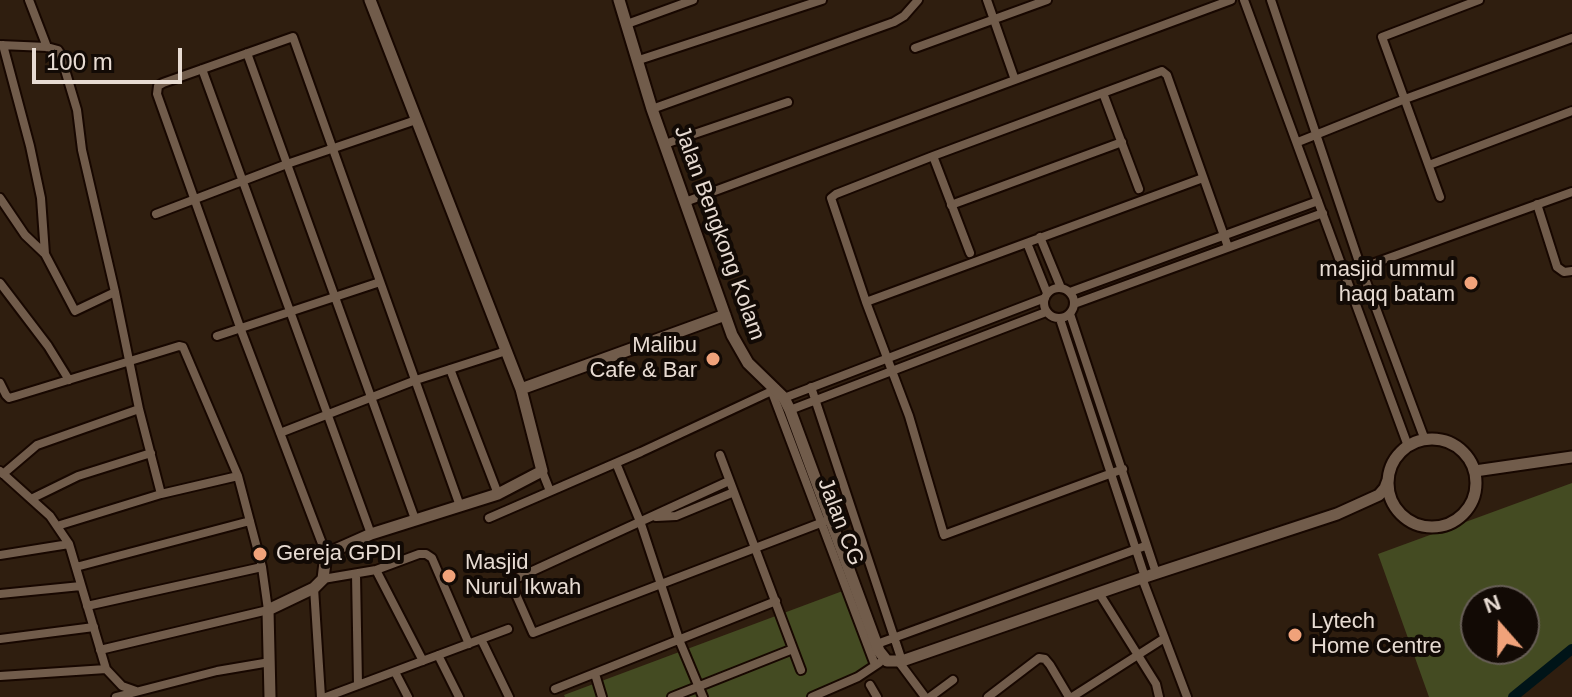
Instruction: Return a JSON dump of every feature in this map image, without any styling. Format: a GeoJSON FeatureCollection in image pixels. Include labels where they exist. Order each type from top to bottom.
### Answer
{"type":"FeatureCollection","features":[{"type":"Feature","properties":{"kind":"street"},"geometry":{"type":"LineString","coordinates":[[29,0],[47,47]]}},
{"type":"Feature","properties":{"kind":"street"},"geometry":{"type":"LineString","coordinates":[[370,0],[521,389],[550,491]]}},
{"type":"Feature","properties":{"kind":"street","name":"Jalan Bengkong Kolam"},"geometry":{"type":"LineString","coordinates":[[619,0],[652,109],[725,315],[748,363],[790,410],[826,521],[877,644],[890,662]]}},
{"type":"Feature","properties":{"kind":"street"},"geometry":{"type":"LineString","coordinates":[[627,24],[693,0]]}},
{"type":"Feature","properties":{"kind":"street"},"geometry":{"type":"LineString","coordinates":[[639,60],[822,0]]}},
{"type":"Feature","properties":{"kind":"street"},"geometry":{"type":"LineString","coordinates":[[652,109],[894,22],[918,0]]}},
{"type":"Feature","properties":{"kind":"street"},"geometry":{"type":"LineString","coordinates":[[987,0],[1015,80]]}},
{"type":"Feature","properties":{"kind":"street"},"geometry":{"type":"LineString","coordinates":[[915,48],[1047,0]]}},
{"type":"Feature","properties":{"kind":"street"},"geometry":{"type":"LineString","coordinates":[[685,202],[1228,0]]}},
{"type":"Feature","properties":{"kind":"street"},"geometry":{"type":"LineString","coordinates":[[1244,0],[1408,446]]}},
{"type":"Feature","properties":{"kind":"street"},"geometry":{"type":"LineString","coordinates":[[1271,0],[1361,268],[1425,440]]}},
{"type":"Feature","properties":{"kind":"street"},"geometry":{"type":"LineString","coordinates":[[1440,197],[1382,37],[1479,0]]}},
{"type":"Feature","properties":{"kind":"street"},"geometry":{"type":"LineString","coordinates":[[323,579],[326,554],[241,330],[156,90],[163,83],[293,37],[460,506]]}},
{"type":"Feature","properties":{"kind":"street"},"geometry":{"type":"LineString","coordinates":[[1298,142],[1572,38]]}},
{"type":"Feature","properties":{"kind":"street"},"geometry":{"type":"LineString","coordinates":[[45,254],[41,198],[30,146],[3,65],[1,45],[47,47],[60,53],[77,110],[82,150],[139,409],[161,494]]}},
{"type":"Feature","properties":{"kind":"street"},"geometry":{"type":"LineString","coordinates":[[247,53],[415,519]]}},
{"type":"Feature","properties":{"kind":"street"},"geometry":{"type":"LineString","coordinates":[[202,69],[371,534]]}},
{"type":"Feature","properties":{"kind":"street"},"geometry":{"type":"LineString","coordinates":[[1123,469],[944,535],[909,416],[831,198],[933,156],[1159,72],[1165,73],[1228,247]]}},
{"type":"Feature","properties":{"kind":"street"},"geometry":{"type":"LineString","coordinates":[[1103,93],[1139,189]]}},
{"type":"Feature","properties":{"kind":"street"},"geometry":{"type":"LineString","coordinates":[[665,144],[788,102]]}},
{"type":"Feature","properties":{"kind":"street"},"geometry":{"type":"LineString","coordinates":[[1429,165],[1572,111]]}},
{"type":"Feature","properties":{"kind":"street"},"geometry":{"type":"LineString","coordinates":[[156,214],[287,164],[416,120]]}},
{"type":"Feature","properties":{"kind":"street"},"geometry":{"type":"LineString","coordinates":[[951,205],[1122,142]]}},
{"type":"Feature","properties":{"kind":"street"},"geometry":{"type":"LineString","coordinates":[[933,156],[970,253]]}},
{"type":"Feature","properties":{"kind":"street"},"geometry":{"type":"LineString","coordinates":[[866,302],[1203,178]]}},
{"type":"Feature","properties":{"kind":"street"},"geometry":{"type":"LineString","coordinates":[[1361,268],[1572,192]]}},
{"type":"Feature","properties":{"kind":"street"},"geometry":{"type":"LineString","coordinates":[[0,198],[25,235],[45,254],[75,311],[115,292]]}},
{"type":"Feature","properties":{"kind":"street"},"geometry":{"type":"LineString","coordinates":[[489,518],[777,393],[811,387],[1046,295],[1318,201]]}},
{"type":"Feature","properties":{"kind":"street"},"geometry":{"type":"LineString","coordinates":[[1537,204],[1557,267],[1564,272],[1572,271]]}},
{"type":"Feature","properties":{"kind":"street"},"geometry":{"type":"LineString","coordinates":[[1187,697],[1163,639],[1148,576],[1145,546],[1123,469],[1070,314],[1074,304],[1323,213]]}},
{"type":"Feature","properties":{"kind":"street"},"geometry":{"type":"LineString","coordinates":[[1040,237],[1074,304]]}},
{"type":"Feature","properties":{"kind":"street"},"geometry":{"type":"LineString","coordinates":[[1027,243],[1046,295],[1046,312]]}},
{"type":"Feature","properties":{"kind":"street"},"geometry":{"type":"LineString","coordinates":[[217,336],[380,282]]}},
{"type":"Feature","properties":{"kind":"street"},"geometry":{"type":"LineString","coordinates":[[0,283],[48,346],[69,380]]}},
{"type":"Feature","properties":{"kind":"street"},"geometry":{"type":"LineString","coordinates":[[790,410],[1046,312],[1060,319],[1113,473],[1134,550],[1148,576]]}},
{"type":"Feature","properties":{"kind":"street"},"geometry":{"type":"LineString","coordinates":[[1060,319],[1070,314]]}},
{"type":"Feature","properties":{"kind":"street"},"geometry":{"type":"LineString","coordinates":[[521,389],[725,315]]}},
{"type":"Feature","properties":{"kind":"street"},"geometry":{"type":"LineString","coordinates":[[1,385],[9,398],[183,347],[238,476],[262,567],[268,610],[270,697]]}},
{"type":"Feature","properties":{"kind":"street"},"geometry":{"type":"LineString","coordinates":[[280,433],[416,380],[506,351]]}},
{"type":"Feature","properties":{"kind":"street"},"geometry":{"type":"LineString","coordinates":[[450,369],[498,494]]}},
{"type":"Feature","properties":{"kind":"street"},"geometry":{"type":"LineString","coordinates":[[811,387],[894,639],[890,662]]}},
{"type":"Feature","properties":{"kind":"street","name":"Jalan CG"},"geometry":{"type":"LineString","coordinates":[[777,393],[826,521],[890,662]]}},
{"type":"Feature","properties":{"kind":"street"},"geometry":{"type":"LineString","coordinates":[[136,691],[122,686],[106,669],[69,544],[33,498],[1,472],[37,445],[139,409]]}},
{"type":"Feature","properties":{"kind":"street"},"geometry":{"type":"LineString","coordinates":[[812,697],[890,662],[1369,502],[1387,503],[1420,526],[1436,527],[1451,523],[1464,514],[1472,501],[1476,486],[1475,471],[1461,450],[1438,440],[1425,440],[1408,446],[1398,455],[1385,488],[1369,502]]}},
{"type":"Feature","properties":{"kind":"street"},"geometry":{"type":"LineString","coordinates":[[33,498],[78,476],[151,453]]}},
{"type":"Feature","properties":{"kind":"street"},"geometry":{"type":"LineString","coordinates":[[720,455],[801,670]]}},
{"type":"Feature","properties":{"kind":"street"},"geometry":{"type":"LineString","coordinates":[[1475,471],[1572,457]]}},
{"type":"Feature","properties":{"kind":"street"},"geometry":{"type":"LineString","coordinates":[[616,463],[703,697]]}},
{"type":"Feature","properties":{"kind":"street"},"geometry":{"type":"LineString","coordinates":[[326,554],[371,534],[498,494],[542,471]]}},
{"type":"Feature","properties":{"kind":"street"},"geometry":{"type":"LineString","coordinates":[[57,526],[161,494],[238,476]]}},
{"type":"Feature","properties":{"kind":"street"},"geometry":{"type":"LineString","coordinates":[[1388,480],[1395,508]]}},
{"type":"Feature","properties":{"kind":"street"},"geometry":{"type":"LineString","coordinates":[[729,481],[511,583],[533,633],[826,521]]}},
{"type":"Feature","properties":{"kind":"street"},"geometry":{"type":"LineString","coordinates":[[654,517],[676,516],[734,492]]}},
{"type":"Feature","properties":{"kind":"street"},"geometry":{"type":"LineString","coordinates":[[76,567],[250,521]]}},
{"type":"Feature","properties":{"kind":"street"},"geometry":{"type":"LineString","coordinates":[[0,555],[69,544]]}},
{"type":"Feature","properties":{"kind":"street"},"geometry":{"type":"LineString","coordinates":[[877,644],[1145,546]]}},
{"type":"Feature","properties":{"kind":"street"},"geometry":{"type":"LineString","coordinates":[[100,650],[268,610],[314,588],[323,579],[376,570],[419,554],[432,558],[469,644]]}},
{"type":"Feature","properties":{"kind":"street"},"geometry":{"type":"LineString","coordinates":[[87,606],[262,567]]}},
{"type":"Feature","properties":{"kind":"street"},"geometry":{"type":"LineString","coordinates":[[376,570],[423,661]]}},
{"type":"Feature","properties":{"kind":"street"},"geometry":{"type":"LineString","coordinates":[[356,574],[358,685]]}},
{"type":"Feature","properties":{"kind":"street"},"geometry":{"type":"LineString","coordinates":[[0,594],[81,586]]}},
{"type":"Feature","properties":{"kind":"street"},"geometry":{"type":"LineString","coordinates":[[314,588],[324,697],[347,693],[358,685],[508,629]]}},
{"type":"Feature","properties":{"kind":"street"},"geometry":{"type":"LineString","coordinates":[[1099,593],[1156,684],[1159,697]]}},
{"type":"Feature","properties":{"kind":"street"},"geometry":{"type":"LineString","coordinates":[[555,689],[680,642],[776,601]]}},
{"type":"Feature","properties":{"kind":"street"},"geometry":{"type":"LineString","coordinates":[[0,639],[94,627]]}},
{"type":"Feature","properties":{"kind":"street"},"geometry":{"type":"LineString","coordinates":[[481,639],[509,697]]}},
{"type":"Feature","properties":{"kind":"street"},"geometry":{"type":"LineString","coordinates":[[988,697],[1039,658],[1050,665],[1070,697],[1163,639]]}},
{"type":"Feature","properties":{"kind":"street"},"geometry":{"type":"LineString","coordinates":[[672,697],[793,649]]}},
{"type":"Feature","properties":{"kind":"street"},"geometry":{"type":"LineString","coordinates":[[438,655],[459,697]]}},
{"type":"Feature","properties":{"kind":"street"},"geometry":{"type":"LineString","coordinates":[[116,697],[270,662]]}},
{"type":"Feature","properties":{"kind":"street"},"geometry":{"type":"LineString","coordinates":[[890,662],[927,697],[953,680]]}},
{"type":"Feature","properties":{"kind":"street"},"geometry":{"type":"LineString","coordinates":[[0,676],[106,669]]}},
{"type":"Feature","properties":{"kind":"street"},"geometry":{"type":"LineString","coordinates":[[395,672],[408,697]]}},
{"type":"Feature","properties":{"kind":"street"},"geometry":{"type":"LineString","coordinates":[[595,674],[602,697]]}},
{"type":"Feature","properties":{"kind":"street"},"geometry":{"type":"LineString","coordinates":[[870,685],[877,697]]}},
{"type":"Feature","properties":{"kind":"green space"},"geometry":{"type":"Polygon","coordinates":[[[1572,483],[1572,649],[1513,697],[1429,697],[1378,554],[1572,483]]]}},
{"type":"Feature","properties":{"kind":"green space"},"geometry":{"type":"Polygon","coordinates":[[[848,589],[877,668],[813,697],[564,695],[848,589]]]}},
{"type":"Feature","properties":{"kind":"waterway"},"geometry":{"type":"LineString","coordinates":[[1513,697],[1572,649]]}},
{"type":"Feature","properties":{"kind":"place","name":"masjid ummul haqq batam"},"geometry":{"type":"Point","coordinates":[1471,283]}},
{"type":"Feature","properties":{"kind":"place","name":"Malibu Cafe & Bar"},"geometry":{"type":"Point","coordinates":[713,359]}},
{"type":"Feature","properties":{"kind":"place","name":"Gereja GPDI"},"geometry":{"type":"Point","coordinates":[260,554]}},
{"type":"Feature","properties":{"kind":"place","name":"Masjid Nurul Ikwah"},"geometry":{"type":"Point","coordinates":[449,576]}},
{"type":"Feature","properties":{"kind":"place","name":"Lytech Home Centre"},"geometry":{"type":"Point","coordinates":[1295,635]}}]}
